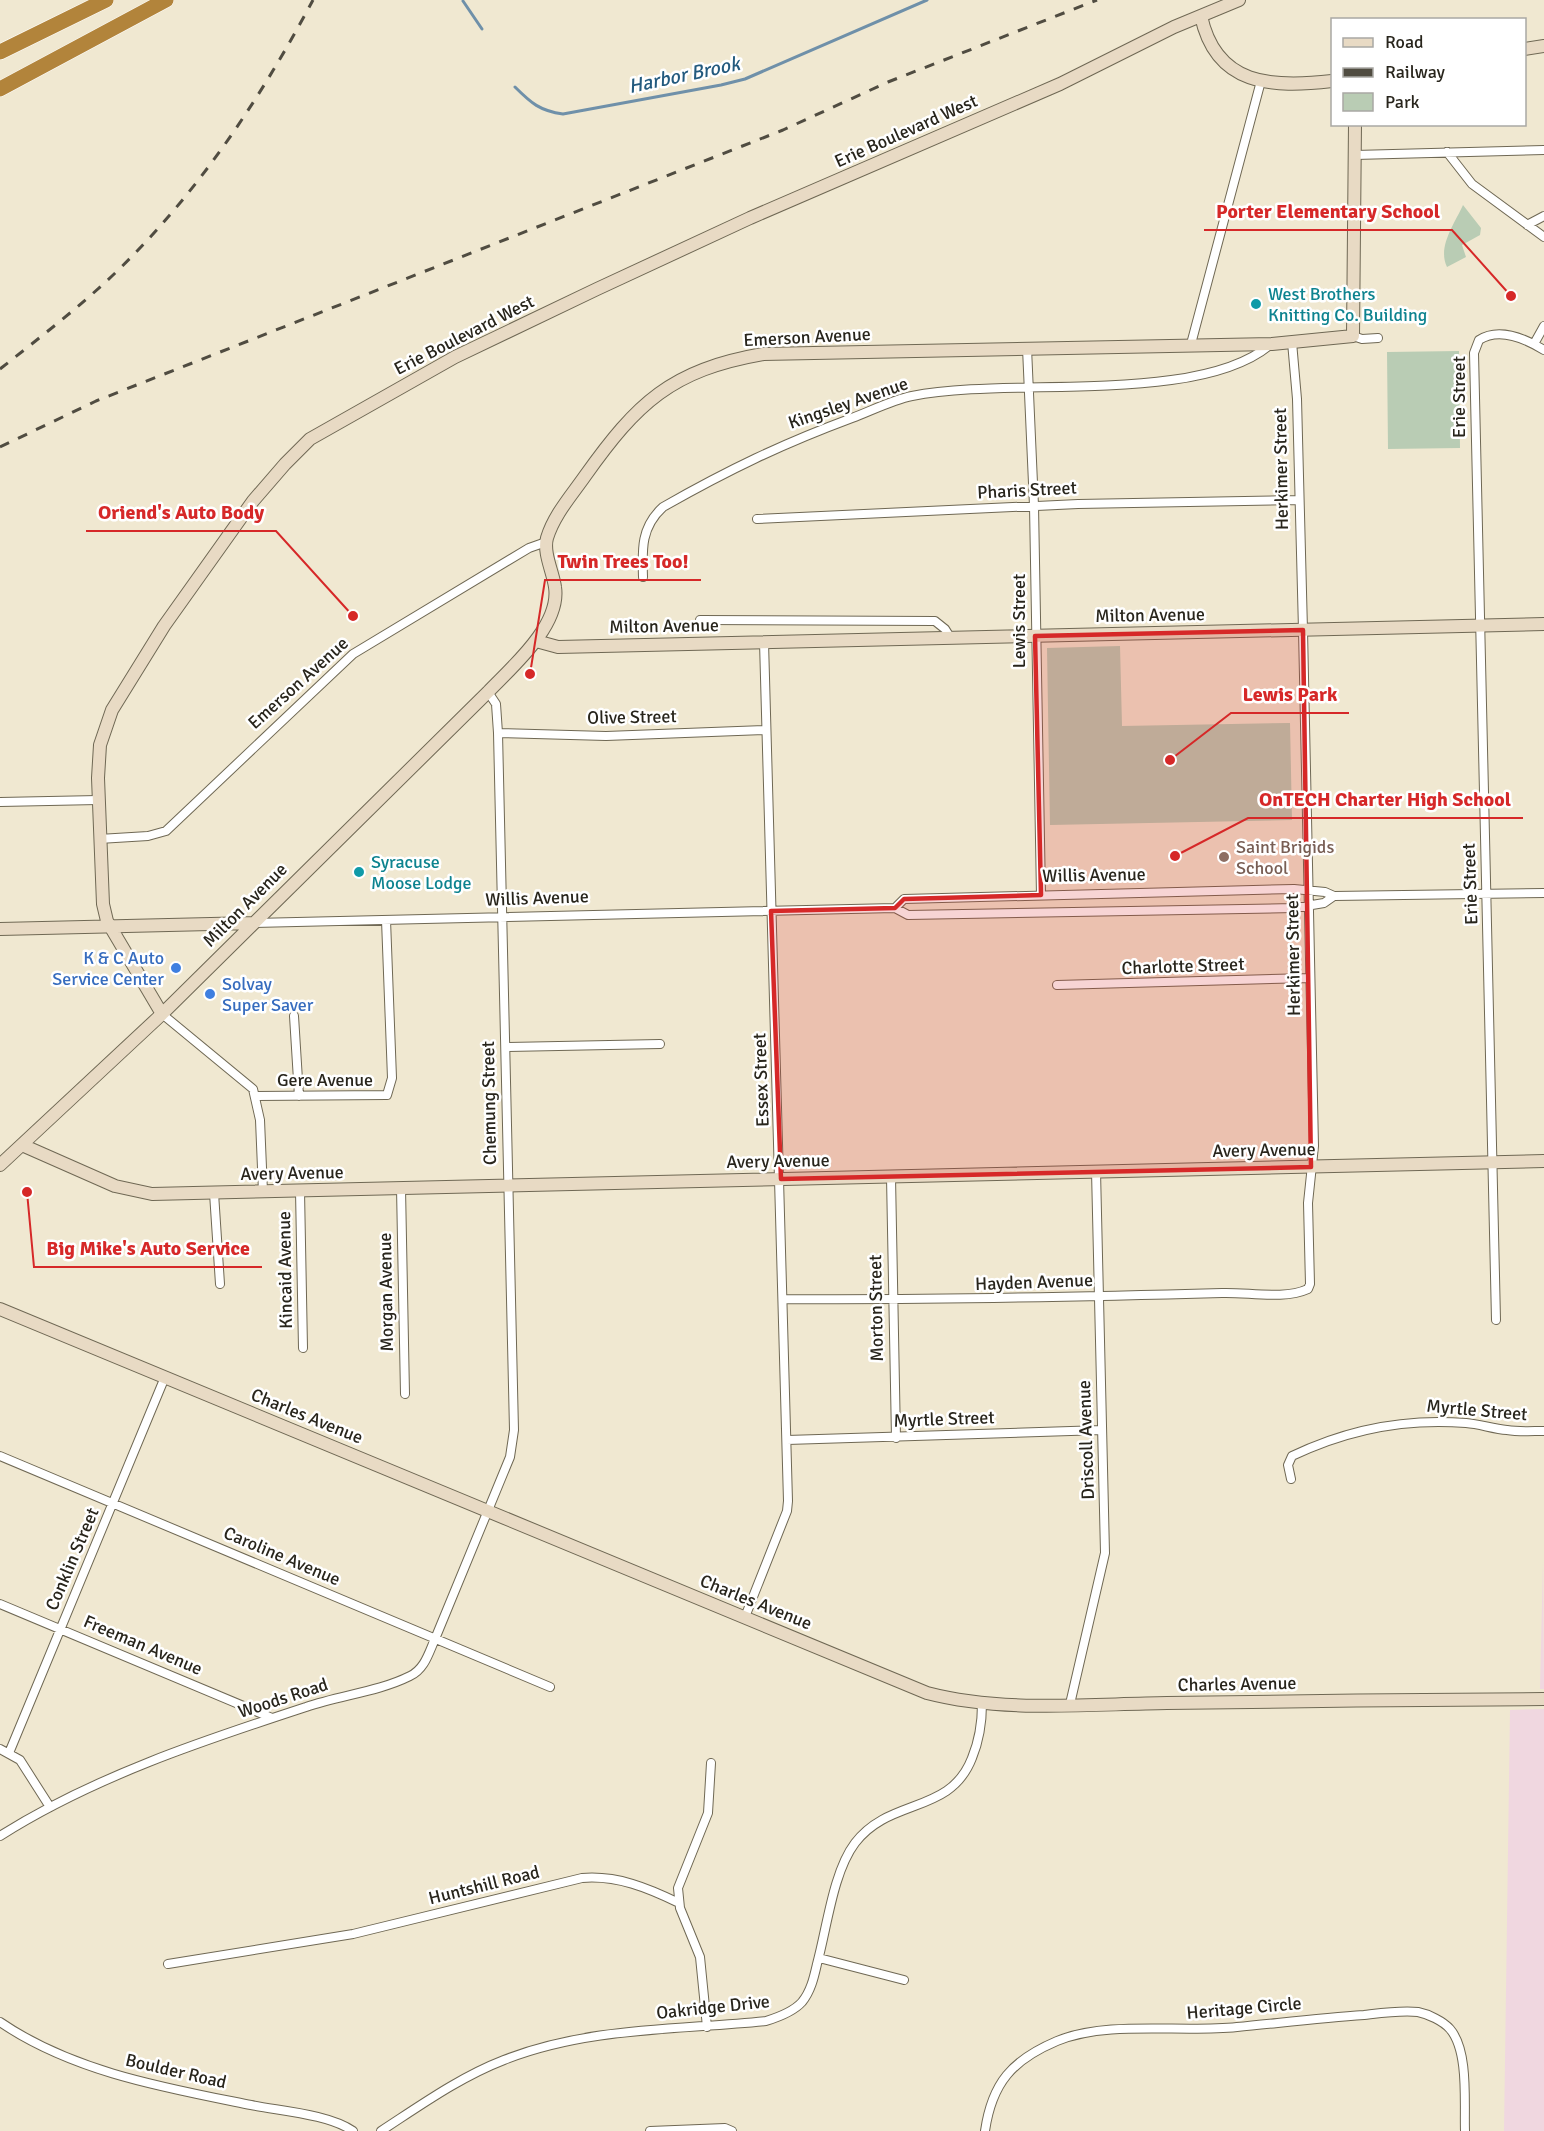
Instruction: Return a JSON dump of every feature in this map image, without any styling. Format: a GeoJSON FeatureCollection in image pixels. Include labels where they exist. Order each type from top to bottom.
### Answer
{"type":"FeatureCollection","features":[{"type":"Feature","properties":{"kind":"highway"},"geometry":{"type":"LineString","coordinates":[[0,52],[106,0]]}},
{"type":"Feature","properties":{"kind":"highway"},"geometry":{"type":"LineString","coordinates":[[0,88],[166,0]]}},
{"type":"Feature","properties":{"kind":"street","name":"Erie Boulevard West"},"geometry":{"type":"LineString","coordinates":[[162,1014],[110,926],[103,904],[98,800],[100,745],[112,710],[127,683],[253,501],[310,439],[455,357],[597,289],[750,218],[1051,87],[1239,0]]}},
{"type":"Feature","properties":{"kind":"street"},"geometry":{"type":"LineString","coordinates":[[1201,16],[1212,49],[1223,63],[1240,75],[1280,83],[1331,81]]}},
{"type":"Feature","properties":{"kind":"street"},"geometry":{"type":"LineString","coordinates":[[1526,49],[1544,46]]}},
{"type":"Feature","properties":{"kind":"street"},"geometry":{"type":"LineString","coordinates":[[1191,345],[1261,81]]}},
{"type":"Feature","properties":{"kind":"street"},"geometry":{"type":"LineString","coordinates":[[1353,336],[1355,126]]}},
{"type":"Feature","properties":{"kind":"street"},"geometry":{"type":"LineString","coordinates":[[1355,155],[1544,150]]}},
{"type":"Feature","properties":{"kind":"street"},"geometry":{"type":"LineString","coordinates":[[1447,152],[1473,184],[1544,237]]}},
{"type":"Feature","properties":{"kind":"street"},"geometry":{"type":"LineString","coordinates":[[1527,225],[1544,216]]}},
{"type":"Feature","properties":{"kind":"street"},"geometry":{"type":"LineString","coordinates":[[1544,326],[1534,344],[1544,350]]}},
{"type":"Feature","properties":{"kind":"street","name":"Erie Street"},"geometry":{"type":"LineString","coordinates":[[1496,1320],[1474,365],[1475,346],[1479,340],[1493,335],[1518,336],[1534,344]]}},
{"type":"Feature","properties":{"kind":"street","name":"Emerson Avenue"},"geometry":{"type":"LineString","coordinates":[[99,839],[148,836],[166,831],[353,654],[529,548],[546,542],[553,522],[617,431],[654,396],[700,371],[730,360],[763,354],[1272,344],[1353,336],[1362,339],[1378,338]]}},
{"type":"Feature","properties":{"kind":"street","name":"Herkimer Street"},"geometry":{"type":"LineString","coordinates":[[1284,1293],[1305,1291],[1310,1284],[1308,1203],[1314,1146],[1297,399],[1292,342]]}},
{"type":"Feature","properties":{"kind":"street","name":"Kingsley Avenue"},"geometry":{"type":"LineString","coordinates":[[643,577],[643,538],[649,522],[658,512],[756,456],[910,396],[977,388],[1135,383],[1188,377],[1256,357],[1272,344]]}},
{"type":"Feature","properties":{"kind":"street","name":"Lewis Street"},"geometry":{"type":"LineString","coordinates":[[1027,348],[1034,506],[1041,895]]}},
{"type":"Feature","properties":{"kind":"street","name":"Pharis Street"},"geometry":{"type":"LineString","coordinates":[[757,519],[1034,506],[1298,500]]}},
{"type":"Feature","properties":{"kind":"street"},"geometry":{"type":"LineString","coordinates":[[536,641],[545,627],[556,597],[546,542]]}},
{"type":"Feature","properties":{"kind":"street"},"geometry":{"type":"LineString","coordinates":[[700,620],[935,621],[945,628],[950,638]]}},
{"type":"Feature","properties":{"kind":"street","name":"Milton Avenue"},"geometry":{"type":"LineString","coordinates":[[0,1166],[162,1014],[488,692],[536,641],[558,647],[1544,624]]}},
{"type":"Feature","properties":{"kind":"street","name":"Essex Street"},"geometry":{"type":"LineString","coordinates":[[745,1617],[787,1511],[781,1179],[764,642]]}},
{"type":"Feature","properties":{"kind":"street","name":"Chemung Street"},"geometry":{"type":"LineString","coordinates":[[487,1510],[510,1457],[514,1430],[498,733],[496,704],[488,692]]}},
{"type":"Feature","properties":{"kind":"street","name":"Olive Street"},"geometry":{"type":"LineString","coordinates":[[498,733],[606,736],[766,730]]}},
{"type":"Feature","properties":{"kind":"street"},"geometry":{"type":"LineString","coordinates":[[0,802],[98,800]]}},
{"type":"Feature","properties":{"kind":"street","name":"Willis Avenue"},"geometry":{"type":"LineString","coordinates":[[895,908],[903,899],[1041,895],[1308,890],[1334,896],[1544,893]]}},
{"type":"Feature","properties":{"kind":"street","name":"Willis Avenue"},"geometry":{"type":"LineString","coordinates":[[0,929],[895,908],[908,915],[917,915],[1309,907],[1324,903],[1334,896]]}},
{"type":"Feature","properties":{"kind":"street","name":"Gere Avenue"},"geometry":{"type":"LineString","coordinates":[[262,1192],[260,1120],[256,1096],[381,1097],[387,1095],[391,1087],[386,920]]}},
{"type":"Feature","properties":{"kind":"street","name":"Charlotte Street"},"geometry":{"type":"LineString","coordinates":[[1057,985],[1310,978]]}},
{"type":"Feature","properties":{"kind":"street"},"geometry":{"type":"LineString","coordinates":[[162,1014],[247,1082],[256,1096]]}},
{"type":"Feature","properties":{"kind":"street"},"geometry":{"type":"LineString","coordinates":[[294,1016],[298,1096]]}},
{"type":"Feature","properties":{"kind":"street"},"geometry":{"type":"LineString","coordinates":[[506,1047],[660,1044]]}},
{"type":"Feature","properties":{"kind":"street","name":"Avery Avenue"},"geometry":{"type":"LineString","coordinates":[[22,1145],[105,1181],[139,1193],[262,1192],[1544,1161]]}},
{"type":"Feature","properties":{"kind":"street","name":"Driscoll Avenue"},"geometry":{"type":"LineString","coordinates":[[1070,1704],[1105,1553],[1096,1172]]}},
{"type":"Feature","properties":{"kind":"street","name":"Morton Street"},"geometry":{"type":"LineString","coordinates":[[891,1177],[896,1438]]}},
{"type":"Feature","properties":{"kind":"street","name":"Morgan Avenue"},"geometry":{"type":"LineString","coordinates":[[401,1188],[405,1394]]}},
{"type":"Feature","properties":{"kind":"street","name":"Kincaid Avenue"},"geometry":{"type":"LineString","coordinates":[[300,1191],[303,1348]]}},
{"type":"Feature","properties":{"kind":"street"},"geometry":{"type":"LineString","coordinates":[[214,1193],[220,1284]]}},
{"type":"Feature","properties":{"kind":"street","name":"Hayden Avenue"},"geometry":{"type":"LineString","coordinates":[[784,1299],[892,1300],[1284,1293]]}},
{"type":"Feature","properties":{"kind":"street","name":"Charles Avenue"},"geometry":{"type":"LineString","coordinates":[[0,1309],[927,1693],[982,1704],[1544,1699]]}},
{"type":"Feature","properties":{"kind":"street","name":"Conklin Street"},"geometry":{"type":"LineString","coordinates":[[9,1753],[165,1377]]}},
{"type":"Feature","properties":{"kind":"street","name":"Myrtle Street"},"geometry":{"type":"LineString","coordinates":[[1291,1479],[1288,1465],[1292,1456],[1351,1431],[1372,1426],[1440,1421],[1470,1423],[1509,1431],[1544,1431]]}},
{"type":"Feature","properties":{"kind":"street","name":"Myrtle Street"},"geometry":{"type":"LineString","coordinates":[[787,1440],[1102,1430]]}},
{"type":"Feature","properties":{"kind":"street","name":"Caroline Avenue"},"geometry":{"type":"LineString","coordinates":[[0,1456],[550,1687]]}},
{"type":"Feature","properties":{"kind":"street","name":"Woods Road"},"geometry":{"type":"LineString","coordinates":[[0,1836],[50,1807],[207,1741],[272,1718],[412,1675],[421,1668],[435,1639],[487,1510]]}},
{"type":"Feature","properties":{"kind":"street","name":"Freeman Avenue"},"geometry":{"type":"LineString","coordinates":[[0,1604],[272,1718]]}},
{"type":"Feature","properties":{"kind":"street","name":"Oakridge Drive"},"geometry":{"type":"LineString","coordinates":[[381,2131],[456,2083],[503,2060],[539,2048],[630,2032],[766,2021],[784,2015],[801,2002],[808,1993],[836,1888],[846,1858],[855,1843],[868,1829],[889,1815],[936,1798],[953,1788],[965,1776],[978,1744],[982,1704]]}},
{"type":"Feature","properties":{"kind":"street"},"geometry":{"type":"LineString","coordinates":[[0,1749],[20,1760],[50,1807]]}},
{"type":"Feature","properties":{"kind":"street"},"geometry":{"type":"LineString","coordinates":[[707,2027],[700,1957],[679,1903],[678,1888],[708,1813],[711,1763]]}},
{"type":"Feature","properties":{"kind":"street","name":"Huntshill Road"},"geometry":{"type":"LineString","coordinates":[[168,1964],[353,1934],[582,1878],[616,1879],[648,1889],[679,1903]]}},
{"type":"Feature","properties":{"kind":"street"},"geometry":{"type":"LineString","coordinates":[[819,1958],[904,1980]]}},
{"type":"Feature","properties":{"kind":"street","name":"Heritage Circle"},"geometry":{"type":"LineString","coordinates":[[985,2131],[992,2096],[1006,2074],[1040,2050],[1079,2033],[1105,2029],[1225,2028],[1305,2019],[1419,2012],[1450,2029],[1456,2039],[1464,2075],[1465,2131]]}},
{"type":"Feature","properties":{"kind":"street","name":"Boulder Road"},"geometry":{"type":"LineString","coordinates":[[0,2022],[20,2035],[64,2056],[128,2078],[304,2115],[341,2124],[352,2131]]}},
{"type":"Feature","properties":{"kind":"street"},"geometry":{"type":"LineString","coordinates":[[650,2131],[725,2128],[732,2131]]}},
{"type":"Feature","properties":{"kind":"highlighted area"},"geometry":{"type":"Polygon","coordinates":[[[1303,630],[1311,1167],[781,1179],[771,911],[895,908],[904,899],[1041,895],[1035,636],[1303,630]]]}},
{"type":"Feature","properties":{"kind":"shaded area"},"geometry":{"type":"Polygon","coordinates":[[[1543,1561],[1544,1689],[1540,1689],[1543,1561]]]}},
{"type":"Feature","properties":{"kind":"shaded area"},"geometry":{"type":"Polygon","coordinates":[[[1544,1709],[1544,2131],[1504,2131],[1510,1710],[1544,1709]]]}},
{"type":"Feature","properties":{"kind":"green space"},"geometry":{"type":"Polygon","coordinates":[[[1463,205],[1481,228],[1480,235],[1462,245],[1466,257],[1447,267],[1444,259],[1446,243],[1463,205]]]}},
{"type":"Feature","properties":{"kind":"green space"},"geometry":{"type":"Polygon","coordinates":[[[1459,351],[1460,448],[1388,449],[1387,352],[1459,351]]]}},
{"type":"Feature","properties":{"kind":"green space"},"geometry":{"type":"Polygon","coordinates":[[[1120,646],[1122,726],[1290,723],[1292,820],[1050,825],[1047,648],[1120,646]]]}},
{"type":"Feature","properties":{"kind":"waterway","name":"Harbor Brook"},"geometry":{"type":"LineString","coordinates":[[515,87],[536,105],[548,111],[563,114],[721,85],[745,79],[927,0]]}},
{"type":"Feature","properties":{"kind":"waterway","name":"Harbor Brook"},"geometry":{"type":"LineString","coordinates":[[463,1],[482,29]]}},
{"type":"Feature","properties":{"kind":"railway"},"geometry":{"type":"LineString","coordinates":[[0,369],[99,288],[143,245],[171,213],[224,146],[248,111],[313,0]]}},
{"type":"Feature","properties":{"kind":"railway"},"geometry":{"type":"LineString","coordinates":[[0,447],[96,401],[783,130],[888,82],[1097,0]]}},
{"type":"Feature","properties":{"kind":"place","name":"Porter Elementary School"},"geometry":{"type":"Point","coordinates":[1511,296]}},
{"type":"Feature","properties":{"kind":"place","name":"West Brothers Knitting Co. Building"},"geometry":{"type":"Point","coordinates":[1256,304]}},
{"type":"Feature","properties":{"kind":"place","name":"Oriend's Auto Body"},"geometry":{"type":"Point","coordinates":[353,616]}},
{"type":"Feature","properties":{"kind":"place","name":"Twin Trees Too!"},"geometry":{"type":"Point","coordinates":[530,674]}},
{"type":"Feature","properties":{"kind":"place","name":"Lewis Park"},"geometry":{"type":"Point","coordinates":[1170,760]}},
{"type":"Feature","properties":{"kind":"place","name":"OnTECH Charter High School"},"geometry":{"type":"Point","coordinates":[1175,856]}},
{"type":"Feature","properties":{"kind":"place","name":"Saint Brigids School"},"geometry":{"type":"Point","coordinates":[1224,857]}},
{"type":"Feature","properties":{"kind":"place","name":"Syracuse Moose Lodge"},"geometry":{"type":"Point","coordinates":[359,872]}},
{"type":"Feature","properties":{"kind":"place","name":"K & C Auto Service Center"},"geometry":{"type":"Point","coordinates":[176,968]}},
{"type":"Feature","properties":{"kind":"place","name":"Solvay Super Saver"},"geometry":{"type":"Point","coordinates":[210,994]}},
{"type":"Feature","properties":{"kind":"place","name":"Big Mike's Auto Service"},"geometry":{"type":"Point","coordinates":[27,1192]}}]}
